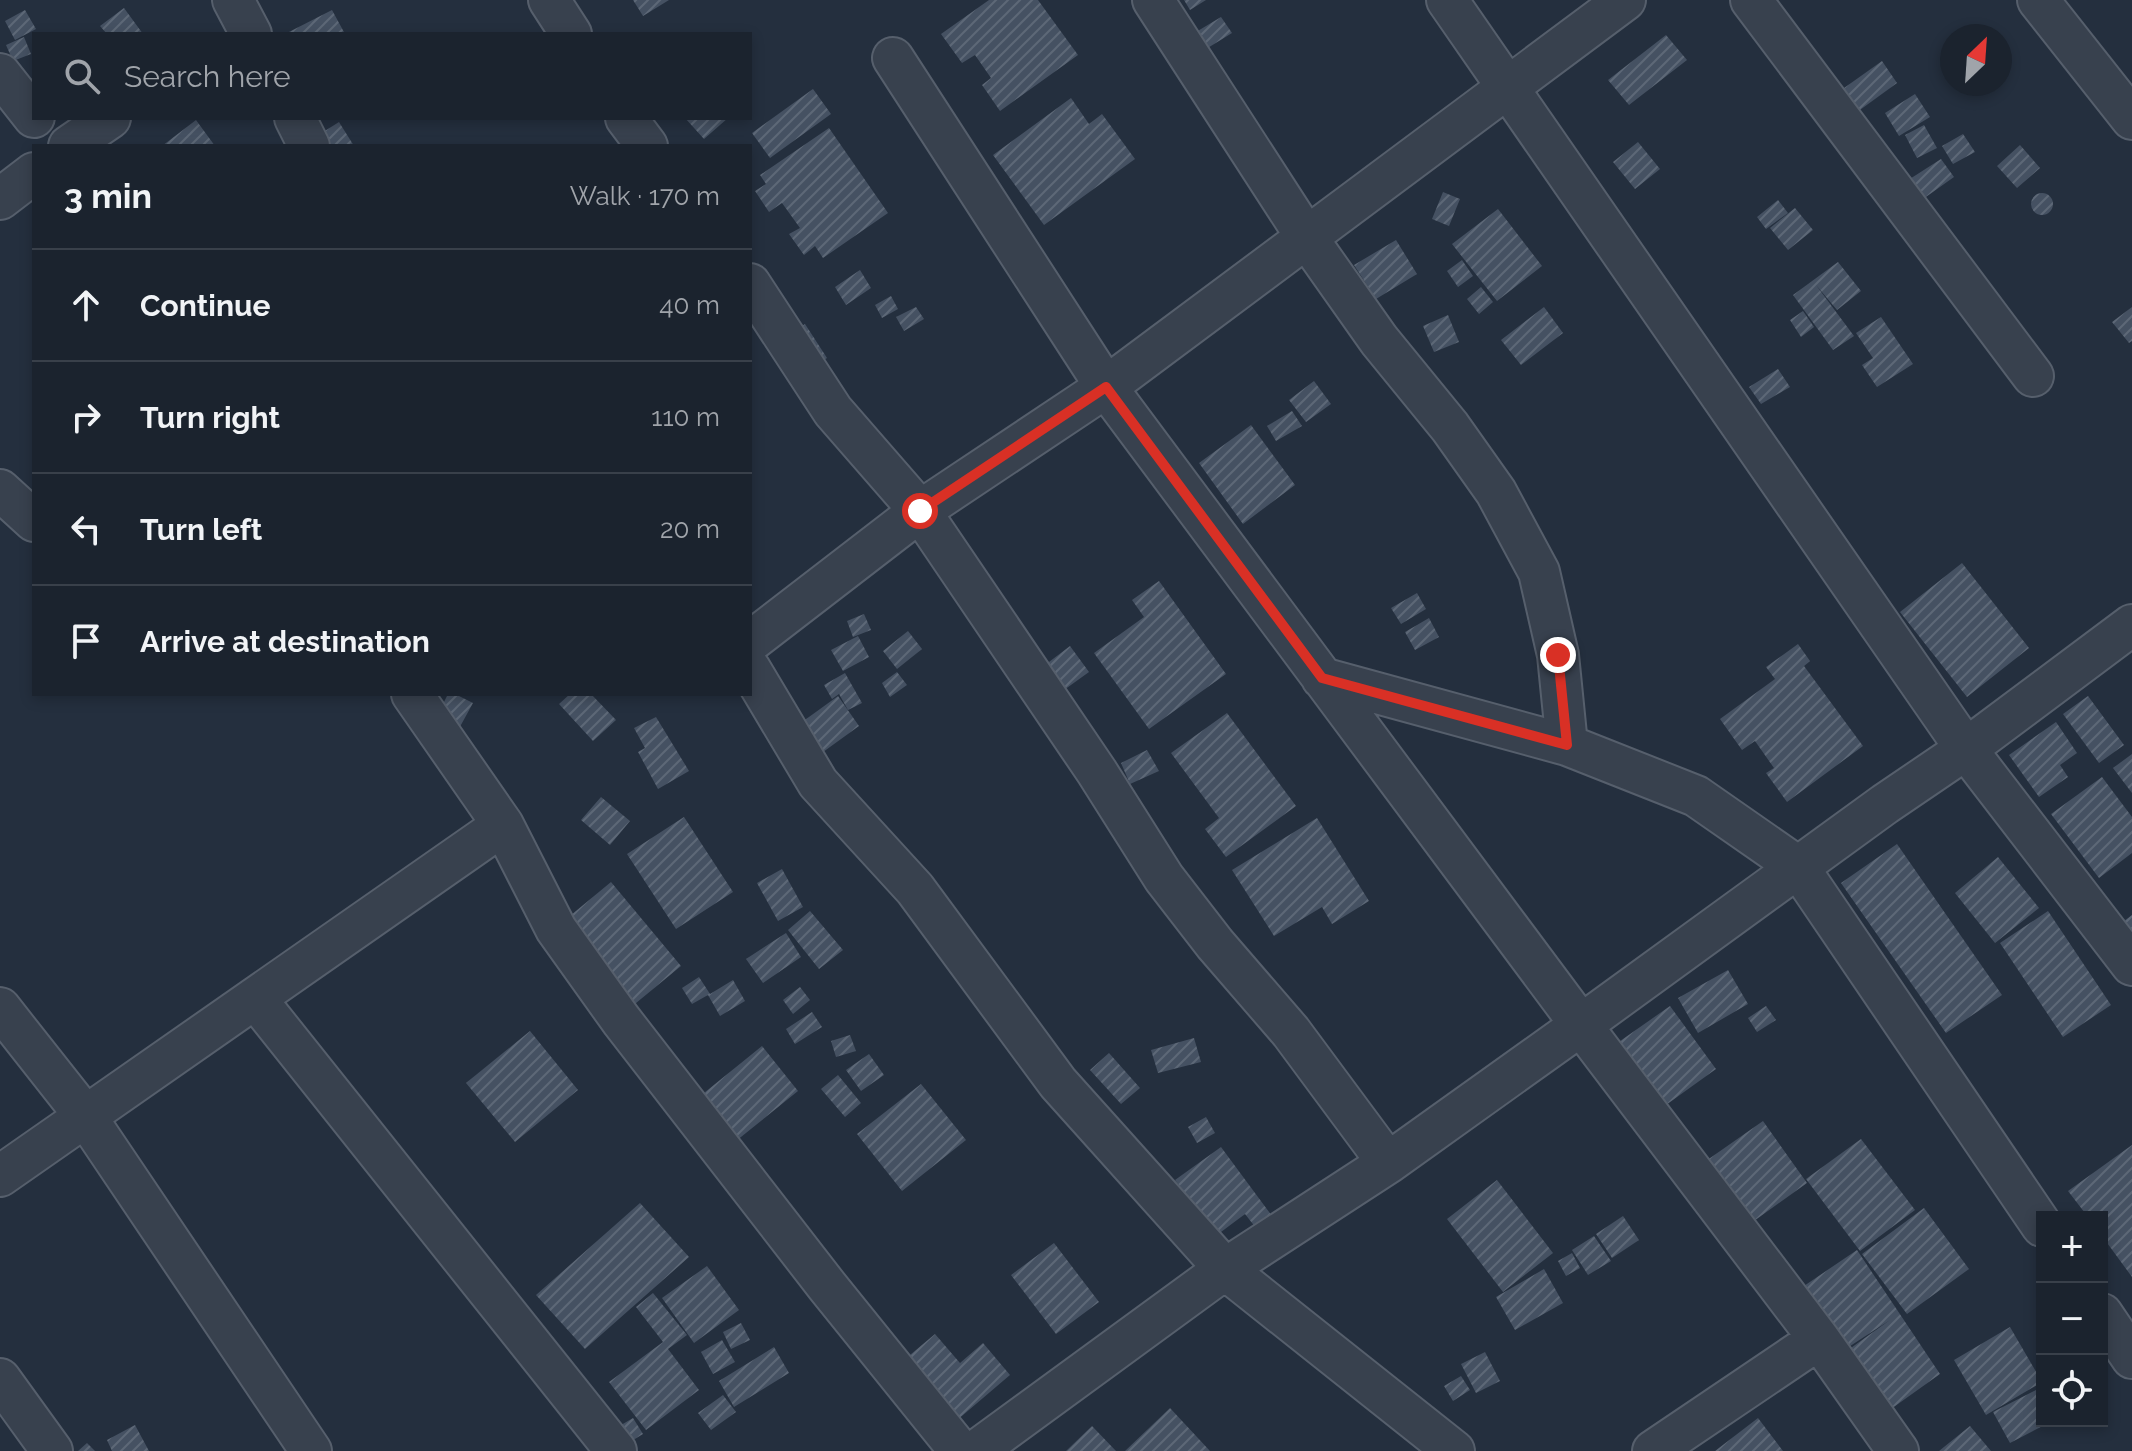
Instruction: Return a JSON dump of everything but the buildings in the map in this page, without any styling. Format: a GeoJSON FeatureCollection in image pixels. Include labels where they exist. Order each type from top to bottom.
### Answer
{"type":"FeatureCollection","features":[{"type":"Feature","properties":{"kind":"street"},"geometry":{"type":"LineString","coordinates":[[233,0],[250,32]]}},
{"type":"Feature","properties":{"kind":"street"},"geometry":{"type":"LineString","coordinates":[[549,0],[570,32]]}},
{"type":"Feature","properties":{"kind":"street"},"geometry":{"type":"LineString","coordinates":[[1153,0],[1307,238],[1379,340],[1450,427],[1496,492],[1539,572],[1558,655],[1567,745]]}},
{"type":"Feature","properties":{"kind":"street"},"geometry":{"type":"LineString","coordinates":[[1447,0],[1966,749],[2132,965]]}},
{"type":"Feature","properties":{"kind":"street"},"geometry":{"type":"LineString","coordinates":[[752,640],[920,511],[1106,387],[1625,0]]}},
{"type":"Feature","properties":{"kind":"street"},"geometry":{"type":"LineString","coordinates":[[1751,0],[2033,376]]}},
{"type":"Feature","properties":{"kind":"street"},"geometry":{"type":"LineString","coordinates":[[2038,0],[2132,119]]}},
{"type":"Feature","properties":{"kind":"street"},"geometry":{"type":"LineString","coordinates":[[893,58],[1106,387],[1819,1339],[1898,1451]]}},
{"type":"Feature","properties":{"kind":"street"},"geometry":{"type":"LineString","coordinates":[[0,74],[32,114]]}},
{"type":"Feature","properties":{"kind":"street"},"geometry":{"type":"LineString","coordinates":[[36,120],[56,144]]}},
{"type":"Feature","properties":{"kind":"street"},"geometry":{"type":"LineString","coordinates":[[72,144],[107,120]]}},
{"type":"Feature","properties":{"kind":"street"},"geometry":{"type":"LineString","coordinates":[[296,120],[308,144]]}},
{"type":"Feature","properties":{"kind":"street"},"geometry":{"type":"LineString","coordinates":[[628,120],[646,144]]}},
{"type":"Feature","properties":{"kind":"street"},"geometry":{"type":"LineString","coordinates":[[0,199],[32,175]]}},
{"type":"Feature","properties":{"kind":"street"},"geometry":{"type":"LineString","coordinates":[[752,287],[833,411],[920,511],[1097,772],[1164,878],[1215,944],[1291,1032],[1388,1163]]}},
{"type":"Feature","properties":{"kind":"street"},"geometry":{"type":"LineString","coordinates":[[0,490],[32,519]]}},
{"type":"Feature","properties":{"kind":"street"},"geometry":{"type":"LineString","coordinates":[[976,1451],[1225,1269],[1388,1163],[1966,749],[2132,625]]}},
{"type":"Feature","properties":{"kind":"street"},"geometry":{"type":"LineString","coordinates":[[752,672],[818,783],[915,889],[1058,1083],[1225,1269],[1454,1451]]}},
{"type":"Feature","properties":{"kind":"street"},"geometry":{"type":"LineString","coordinates":[[1322,678],[1567,745],[1696,796],[1798,867],[2036,1217]]}},
{"type":"Feature","properties":{"kind":"street"},"geometry":{"type":"LineString","coordinates":[[413,696],[503,825],[556,929],[621,1020],[827,1286],[960,1451]]}},
{"type":"Feature","properties":{"kind":"street"},"geometry":{"type":"LineString","coordinates":[[0,1176],[503,825]]}},
{"type":"Feature","properties":{"kind":"street"},"geometry":{"type":"LineString","coordinates":[[255,998],[616,1451]]}},
{"type":"Feature","properties":{"kind":"street"},"geometry":{"type":"LineString","coordinates":[[0,1008],[86,1117],[311,1451]]}},
{"type":"Feature","properties":{"kind":"street"},"geometry":{"type":"LineString","coordinates":[[2108,1323],[2132,1358]]}},
{"type":"Feature","properties":{"kind":"street"},"geometry":{"type":"LineString","coordinates":[[1653,1451],[1819,1339]]}},
{"type":"Feature","properties":{"kind":"street"},"geometry":{"type":"LineString","coordinates":[[0,1379],[52,1451]]}},
{"type":"Feature","properties":{"kind":"route"},"geometry":{"type":"LineString","coordinates":[[920,511],[1106,387],[1322,678],[1567,745],[1558,655]]}}]}
